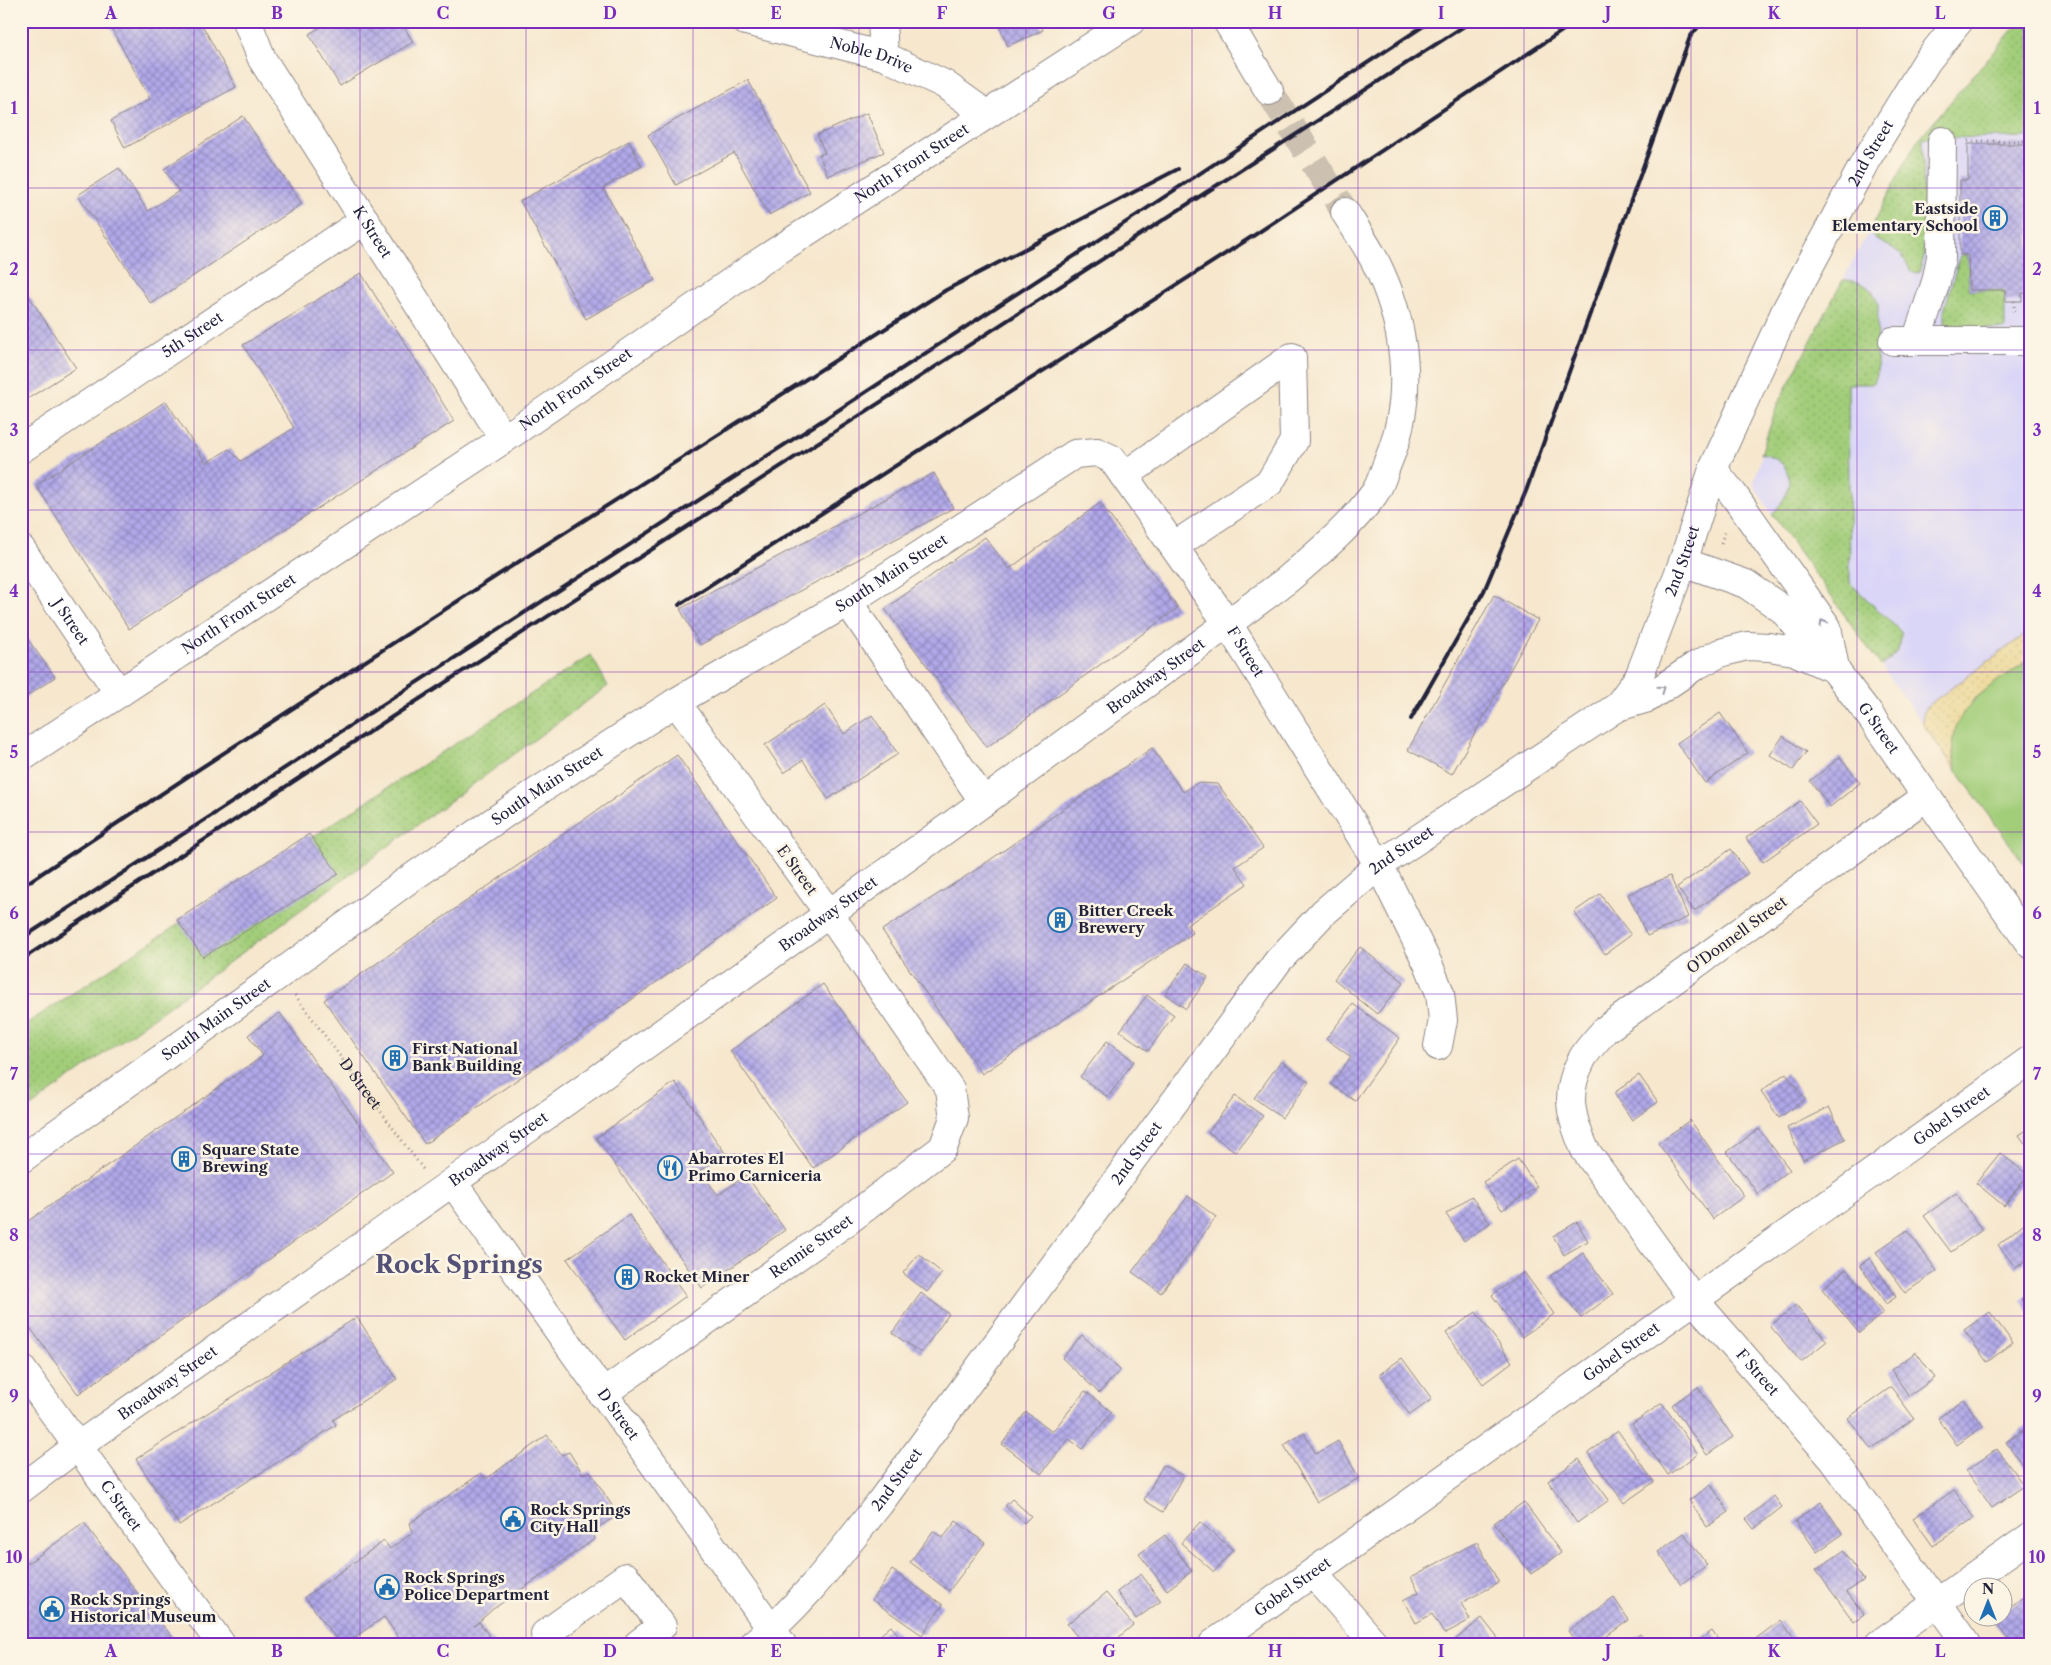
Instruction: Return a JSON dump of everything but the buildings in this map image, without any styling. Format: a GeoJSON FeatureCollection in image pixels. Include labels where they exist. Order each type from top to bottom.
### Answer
{"type":"FeatureCollection","features":[{"type":"Feature","properties":{"kind":"street","name":"K Street"},"geometry":{"type":"LineString","coordinates":[[247,21],[262,59],[504,439]]}},
{"type":"Feature","properties":{"kind":"street","name":"Noble Drive"},"geometry":{"type":"LineString","coordinates":[[746,21],[884,56],[944,84],[986,114]]}},
{"type":"Feature","properties":{"kind":"street"},"geometry":{"type":"LineString","coordinates":[[882,21],[884,56]]}},
{"type":"Feature","properties":{"kind":"street","name":"North Front Street"},"geometry":{"type":"LineString","coordinates":[[21,758],[504,439],[760,262],[1130,21]]}},
{"type":"Feature","properties":{"kind":"street"},"geometry":{"type":"LineString","coordinates":[[1227,21],[1268,91]]}},
{"type":"Feature","properties":{"kind":"street","name":"2nd Street"},"geometry":{"type":"LineString","coordinates":[[769,1639],[879,1504],[1278,961],[1323,913],[1379,865],[1617,707],[1639,677],[1682,562],[1713,469],[1784,312],[1866,160],[1928,60],[1958,21]]}},
{"type":"Feature","properties":{"kind":"street"},"geometry":{"type":"LineString","coordinates":[[1942,141],[1941,257],[1936,282],[1905,341],[2030,341]]}},
{"type":"Feature","properties":{"kind":"street","name":"Broadway Street"},"geometry":{"type":"LineString","coordinates":[[21,1489],[78,1446],[447,1188],[830,915],[1288,580],[1344,530],[1375,492],[1398,437],[1405,387],[1402,348],[1394,306],[1375,261],[1345,212]]}},
{"type":"Feature","properties":{"kind":"street","name":"5th Street"},"geometry":{"type":"LineString","coordinates":[[21,449],[365,220]]}},
{"type":"Feature","properties":{"kind":"street"},"geometry":{"type":"LineString","coordinates":[[1124,476],[1292,357],[1294,441],[1270,482],[1174,546]]}},
{"type":"Feature","properties":{"kind":"street","name":"F Street"},"geometry":{"type":"LineString","coordinates":[[1097,452],[1112,459],[1228,624],[1379,865],[1429,966],[1440,993],[1443,1020],[1438,1046]]}},
{"type":"Feature","properties":{"kind":"street","name":"South Main Street"},"geometry":{"type":"LineString","coordinates":[[21,1159],[404,883],[532,795],[676,702],[848,602],[1075,454],[1097,452]]}},
{"type":"Feature","properties":{"kind":"street"},"geometry":{"type":"LineString","coordinates":[[1713,469],[1733,494],[1827,627],[1835,670]]}},
{"type":"Feature","properties":{"kind":"street","name":"J Street"},"geometry":{"type":"LineString","coordinates":[[21,549],[119,693]]}},
{"type":"Feature","properties":{"kind":"street","name":"G Street"},"geometry":{"type":"LineString","coordinates":[[1682,562],[1746,584],[1782,609],[1835,670],[1928,796],[2030,944]]}},
{"type":"Feature","properties":{"kind":"street"},"geometry":{"type":"LineString","coordinates":[[848,602],[984,802]]}},
{"type":"Feature","properties":{"kind":"street"},"geometry":{"type":"LineString","coordinates":[[1617,707],[1648,698],[1695,666],[1720,652],[1746,646],[1794,651],[1835,670]]}},
{"type":"Feature","properties":{"kind":"street","name":"E Street"},"geometry":{"type":"LineString","coordinates":[[676,702],[830,915],[950,1089],[954,1118]]}},
{"type":"Feature","properties":{"kind":"street","name":"O'Donnell Street"},"geometry":{"type":"LineString","coordinates":[[1569,1092],[1581,1060],[1605,1030],[1928,796]]}},
{"type":"Feature","properties":{"kind":"street","name":"Gobel Street"},"geometry":{"type":"LineString","coordinates":[[1213,1644],[1693,1299],[2030,1060]]}},
{"type":"Feature","properties":{"kind":"street","name":"F Street"},"geometry":{"type":"LineString","coordinates":[[1569,1092],[1573,1123],[1585,1150],[1693,1299],[1833,1458],[1967,1644]]}},
{"type":"Feature","properties":{"kind":"street","name":"Rennie Street"},"geometry":{"type":"LineString","coordinates":[[602,1394],[846,1222],[943,1148],[954,1118]]}},
{"type":"Feature","properties":{"kind":"street","name":"D Street"},"geometry":{"type":"LineString","coordinates":[[447,1188],[602,1394],[769,1639]]}},
{"type":"Feature","properties":{"kind":"street","name":"C Street"},"geometry":{"type":"LineString","coordinates":[[21,1368],[221,1644]]}},
{"type":"Feature","properties":{"kind":"street"},"geometry":{"type":"LineString","coordinates":[[1879,1644],[2030,1537]]}},
{"type":"Feature","properties":{"kind":"street"},"geometry":{"type":"LineString","coordinates":[[1313,1573],[1375,1644]]}},
{"type":"Feature","properties":{"kind":"street"},"geometry":{"type":"LineString","coordinates":[[545,1634],[626,1577],[662,1626],[638,1644]]}},
{"type":"Feature","properties":{"kind":"path"},"geometry":{"type":"LineString","coordinates":[[1942,141],[2030,140]]}},
{"type":"Feature","properties":{"kind":"path","name":"D Street"},"geometry":{"type":"LineString","coordinates":[[280,974],[447,1188]]}},
{"type":"Feature","properties":{"kind":"shaded area"},"geometry":{"type":"Polygon","coordinates":[[[2020,21],[2030,21],[2030,872],[1772,514],[1754,486],[1777,405],[1916,142],[2020,21]]]}},
{"type":"Feature","properties":{"kind":"green space"},"geometry":{"type":"Polygon","coordinates":[[[2020,21],[2030,21],[2030,137],[1923,138],[1924,257],[1919,273],[1911,272],[1900,254],[1875,238],[1870,230],[1916,142],[2020,21]]]}},
{"type":"Feature","properties":{"kind":"green space"},"geometry":{"type":"Polygon","coordinates":[[[1960,255],[1968,255],[1969,290],[2005,290],[2005,329],[1948,328],[1944,323],[1944,311],[1960,255]]]}},
{"type":"Feature","properties":{"kind":"green space"},"geometry":{"type":"Polygon","coordinates":[[[1843,280],[1855,281],[1865,285],[1872,292],[1878,303],[1877,376],[1872,384],[1848,384],[1850,583],[1901,632],[1899,648],[1881,666],[1772,514],[1785,496],[1789,478],[1781,463],[1761,454],[1777,405],[1843,280]]]}},
{"type":"Feature","properties":{"kind":"green space"},"geometry":{"type":"Polygon","coordinates":[[[591,655],[608,686],[21,1114],[21,1027],[591,655]]]}},
{"type":"Feature","properties":{"kind":"green space"},"geometry":{"type":"Polygon","coordinates":[[[2030,659],[2030,872],[1957,771],[1952,746],[1957,724],[1973,701],[2030,659]]]}},
{"type":"Feature","properties":{"kind":"sand"},"geometry":{"type":"Polygon","coordinates":[[[2030,631],[2030,659],[1973,700],[1953,755],[1957,771],[1923,724],[1923,715],[1927,706],[2030,631]]]}},
{"type":"Feature","properties":{"kind":"tunnel"},"geometry":{"type":"LineString","coordinates":[[1269,91],[1345,212]]}},
{"type":"Feature","properties":{"kind":"railway"},"geometry":{"type":"LineString","coordinates":[[21,939],[912,363],[1431,21]]}},
{"type":"Feature","properties":{"kind":"railway"},"geometry":{"type":"LineString","coordinates":[[21,960],[398,713],[1472,21]]}},
{"type":"Feature","properties":{"kind":"railway"},"geometry":{"type":"LineString","coordinates":[[679,605],[1253,236],[1577,21]]}},
{"type":"Feature","properties":{"kind":"railway"},"geometry":{"type":"LineString","coordinates":[[1411,719],[1484,591],[1526,491],[1690,37],[1703,21]]}},
{"type":"Feature","properties":{"kind":"railway"},"geometry":{"type":"LineString","coordinates":[[21,887],[498,575],[946,290],[1178,169]]}},
{"type":"Feature","properties":{"kind":"place","name":"Eastside Elementary School"},"geometry":{"type":"Point","coordinates":[1995,218]}},
{"type":"Feature","properties":{"kind":"place","name":"Bitter Creek Brewery"},"geometry":{"type":"Point","coordinates":[1060,920]}},
{"type":"Feature","properties":{"kind":"place","name":"First National Bank Building"},"geometry":{"type":"Point","coordinates":[395,1058]}},
{"type":"Feature","properties":{"kind":"place","name":"Square State Brewing"},"geometry":{"type":"Point","coordinates":[184,1159]}},
{"type":"Feature","properties":{"kind":"place","name":"Abarrotes El Primo Carniceria"},"geometry":{"type":"Point","coordinates":[670,1168]}},
{"type":"Feature","properties":{"kind":"place","name":"Rocket Miner"},"geometry":{"type":"Point","coordinates":[627,1277]}},
{"type":"Feature","properties":{"kind":"place","name":"Rock Springs City Hall"},"geometry":{"type":"Point","coordinates":[513,1519]}},
{"type":"Feature","properties":{"kind":"place","name":"Rock Springs Police Department"},"geometry":{"type":"Point","coordinates":[387,1587]}},
{"type":"Feature","properties":{"kind":"place","name":"Rock Springs Historical Museum"},"geometry":{"type":"Point","coordinates":[52,1609]}},
{"type":"Feature","properties":{"kind":"district","name":"Rock Springs"},"geometry":{"type":"Point","coordinates":[459,1264]}}]}
